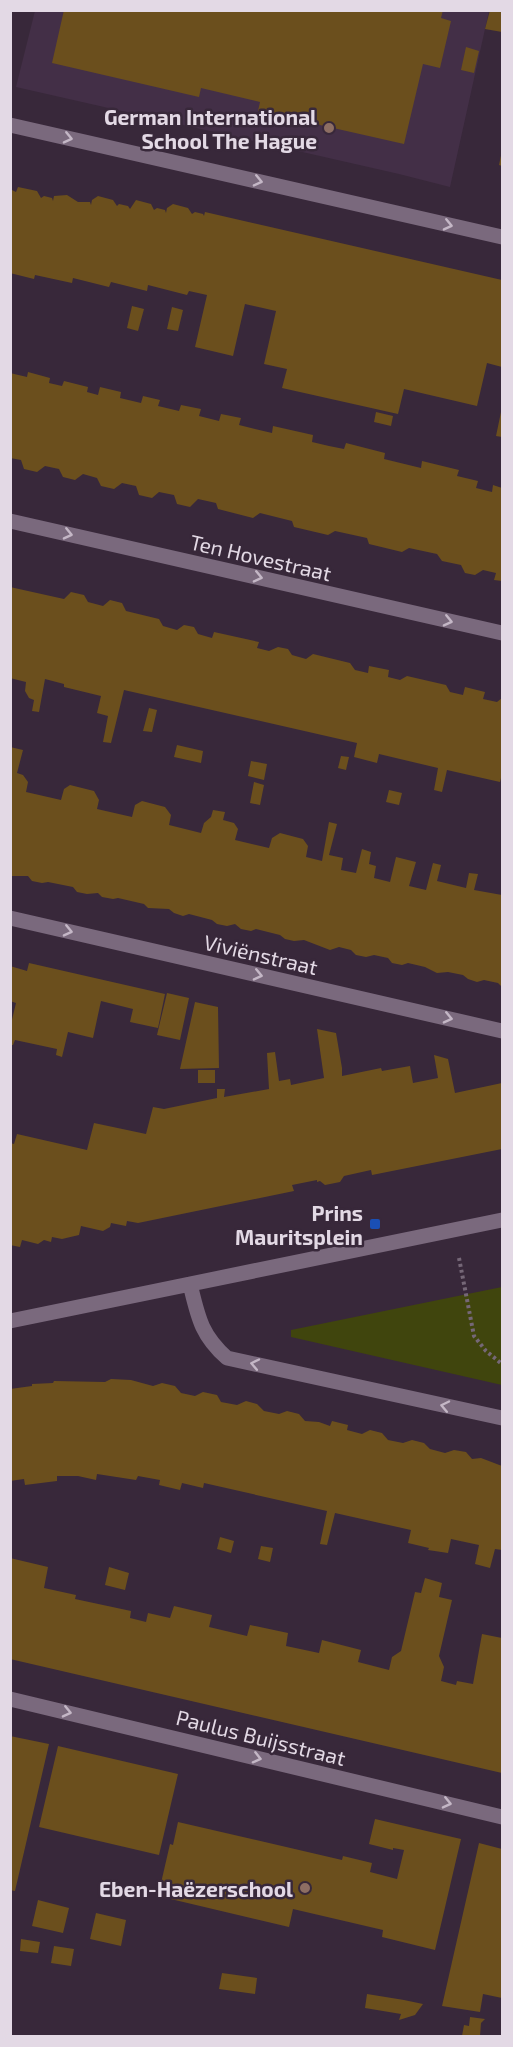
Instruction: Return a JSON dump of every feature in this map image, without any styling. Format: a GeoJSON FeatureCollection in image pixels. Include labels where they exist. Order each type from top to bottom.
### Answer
{"type":"FeatureCollection","features":[{"type":"Feature","properties":{"kind":"street"},"geometry":{"type":"LineString","coordinates":[[10,124],[502,237]]}},
{"type":"Feature","properties":{"kind":"street","name":"Ten Hovestraat"},"geometry":{"type":"LineString","coordinates":[[10,521],[502,633]]}},
{"type":"Feature","properties":{"kind":"street","name":"Viviënstraat"},"geometry":{"type":"LineString","coordinates":[[10,918],[502,1031]]}},
{"type":"Feature","properties":{"kind":"street"},"geometry":{"type":"LineString","coordinates":[[10,1321],[502,1221]]}},
{"type":"Feature","properties":{"kind":"street"},"geometry":{"type":"LineString","coordinates":[[190,1284],[198,1318],[212,1345],[226,1358],[502,1418]]}},
{"type":"Feature","properties":{"kind":"street","name":"Paulus Buijsstraat"},"geometry":{"type":"LineString","coordinates":[[10,1699],[502,1817]]}},
{"type":"Feature","properties":{"kind":"path"},"geometry":{"type":"LineString","coordinates":[[453,1230],[474,1336],[486,1351],[502,1364]]}},
{"type":"Feature","properties":{"kind":"shaded area","name":"German International School The Hague"},"geometry":{"type":"Polygon","coordinates":[[[35,11],[489,11],[450,187],[16,87],[35,11]]]}},
{"type":"Feature","properties":{"kind":"green space"},"geometry":{"type":"Polygon","coordinates":[[[502,1287],[502,1385],[291,1337],[291,1330],[502,1287]]]}},
{"type":"Feature","properties":{"kind":"building","name":"German International School The Hague"},"geometry":{"type":"Polygon","coordinates":[[[64,10],[443,10],[441,18],[451,21],[440,68],[423,64],[404,144],[258,111],[260,102],[201,88],[199,97],[52,63],[64,10]]]}},
{"type":"Feature","properties":{"kind":"building"},"geometry":{"type":"Polygon","coordinates":[[[490,10],[502,10],[502,32],[485,29],[490,10]]]}},
{"type":"Feature","properties":{"kind":"building"},"geometry":{"type":"Polygon","coordinates":[[[466,47],[479,51],[474,73],[461,70],[466,47]]]}},
{"type":"Feature","properties":{"kind":"building"},"geometry":{"type":"Polygon","coordinates":[[[18,187],[37,191],[41,198],[44,196],[52,198],[53,201],[54,196],[67,195],[78,202],[90,202],[91,205],[92,200],[98,196],[113,200],[117,206],[119,204],[128,206],[130,209],[136,200],[151,204],[154,210],[157,208],[165,210],[166,213],[167,208],[173,204],[188,208],[192,214],[195,212],[204,216],[205,212],[502,280],[502,367],[487,363],[477,406],[404,389],[398,414],[282,388],[287,369],[264,364],[276,311],[245,304],[233,356],[195,347],[207,295],[189,291],[187,295],[148,285],[147,291],[111,282],[109,287],[73,278],[72,283],[35,275],[34,279],[10,273],[10,189],[16,192],[18,187]]]}},
{"type":"Feature","properties":{"kind":"building"},"geometry":{"type":"Polygon","coordinates":[[[132,306],[144,309],[138,331],[127,328],[132,306]]]}},
{"type":"Feature","properties":{"kind":"building"},"geometry":{"type":"Polygon","coordinates":[[[172,307],[183,310],[178,331],[167,329],[172,307]]]}},
{"type":"Feature","properties":{"kind":"building"},"geometry":{"type":"Polygon","coordinates":[[[28,372],[50,378],[49,383],[62,386],[64,381],[88,387],[87,392],[98,395],[100,387],[121,392],[120,398],[141,403],[143,396],[160,400],[158,406],[179,411],[181,405],[201,409],[199,416],[219,421],[221,414],[241,418],[239,425],[272,433],[273,426],[313,435],[312,442],[329,446],[344,449],[346,443],[385,453],[384,459],[421,468],[422,461],[459,470],[457,476],[478,481],[476,488],[492,492],[493,485],[502,488],[502,581],[494,580],[496,573],[483,570],[475,575],[465,573],[461,565],[442,561],[437,554],[409,548],[402,552],[369,544],[367,538],[335,531],[328,535],[294,527],[292,521],[260,513],[253,518],[218,509],[216,503],[198,499],[190,507],[177,504],[174,495],[159,492],[152,498],[139,495],[136,486],[122,483],[114,489],[101,486],[97,478],[83,474],[75,480],[63,477],[59,469],[45,466],[37,472],[24,469],[21,460],[10,458],[10,373],[27,377],[28,372]]]}},
{"type":"Feature","properties":{"kind":"building"},"geometry":{"type":"Polygon","coordinates":[[[376,412],[393,416],[391,426],[374,422],[376,412]]]}},
{"type":"Feature","properties":{"kind":"building"},"geometry":{"type":"Polygon","coordinates":[[[502,412],[502,437],[496,436],[502,412]]]}},
{"type":"Feature","properties":{"kind":"building"},"geometry":{"type":"Polygon","coordinates":[[[10,587],[64,599],[71,592],[84,595],[88,602],[103,606],[110,600],[122,603],[126,611],[159,619],[163,626],[177,630],[184,625],[194,627],[198,634],[212,638],[214,632],[259,642],[257,648],[269,651],[278,647],[288,649],[292,655],[306,659],[313,654],[350,663],[355,670],[368,673],[369,666],[389,670],[388,677],[400,680],[407,676],[446,685],[450,692],[463,695],[465,687],[485,692],[483,699],[497,702],[502,698],[502,774],[500,782],[447,770],[442,792],[434,790],[438,768],[379,754],[377,763],[354,757],[357,743],[124,690],[111,743],[103,742],[108,716],[97,713],[101,696],[64,687],[64,684],[45,679],[39,712],[32,711],[34,700],[29,698],[25,691],[26,682],[10,678],[10,587]]]}},
{"type":"Feature","properties":{"kind":"building"},"geometry":{"type":"Polygon","coordinates":[[[149,708],[157,710],[152,732],[143,731],[149,708]]]}},
{"type":"Feature","properties":{"kind":"building"},"geometry":{"type":"Polygon","coordinates":[[[177,745],[203,751],[201,763],[174,757],[177,745]]]}},
{"type":"Feature","properties":{"kind":"building"},"geometry":{"type":"Polygon","coordinates":[[[10,747],[23,750],[17,773],[23,775],[28,782],[26,792],[61,800],[64,789],[70,785],[94,791],[99,800],[97,809],[132,817],[135,805],[142,801],[165,807],[171,815],[169,825],[201,833],[204,823],[211,817],[213,810],[225,812],[223,820],[234,823],[238,829],[235,840],[269,848],[272,838],[280,833],[303,839],[308,846],[306,857],[322,861],[329,822],[337,824],[329,855],[343,858],[341,870],[356,873],[362,849],[371,852],[369,864],[376,866],[374,878],[390,882],[396,857],[416,862],[409,886],[426,890],[433,863],[441,865],[437,881],[466,888],[469,873],[478,874],[474,890],[502,895],[502,987],[498,983],[484,980],[477,982],[463,975],[448,972],[437,973],[408,963],[402,965],[392,963],[388,958],[356,955],[351,950],[339,947],[330,950],[304,940],[294,941],[256,929],[251,931],[241,929],[235,924],[227,926],[217,924],[212,920],[189,914],[183,916],[169,909],[148,908],[144,904],[102,897],[98,893],[77,892],[73,887],[32,881],[28,876],[10,876],[10,747]]]}},
{"type":"Feature","properties":{"kind":"building"},"geometry":{"type":"Polygon","coordinates":[[[341,756],[349,757],[346,770],[338,768],[341,756]]]}},
{"type":"Feature","properties":{"kind":"building"},"geometry":{"type":"Polygon","coordinates":[[[251,761],[267,764],[264,780],[248,776],[251,761]]]}},
{"type":"Feature","properties":{"kind":"building"},"geometry":{"type":"Polygon","coordinates":[[[254,782],[264,785],[260,805],[250,803],[254,782]]]}},
{"type":"Feature","properties":{"kind":"building"},"geometry":{"type":"Polygon","coordinates":[[[389,790],[402,793],[399,805],[386,802],[389,790]]]}},
{"type":"Feature","properties":{"kind":"building"},"geometry":{"type":"Polygon","coordinates":[[[29,963],[165,994],[158,1028],[130,1022],[133,1009],[101,1001],[93,1038],[68,1032],[62,1057],[56,1055],[57,1049],[15,1040],[13,1045],[10,1045],[10,1028],[16,1003],[10,1001],[10,966],[27,971],[29,963]]]}},
{"type":"Feature","properties":{"kind":"building"},"geometry":{"type":"Polygon","coordinates":[[[167,993],[189,998],[180,1040],[157,1035],[167,993]]]}},
{"type":"Feature","properties":{"kind":"building"},"geometry":{"type":"Polygon","coordinates":[[[195,1002],[218,1007],[219,1068],[180,1069],[195,1002]]]}},
{"type":"Feature","properties":{"kind":"building"},"geometry":{"type":"Polygon","coordinates":[[[317,1029],[336,1033],[342,1076],[381,1068],[382,1071],[410,1066],[413,1083],[438,1078],[434,1055],[448,1059],[455,1093],[502,1083],[502,1149],[372,1175],[371,1170],[344,1176],[340,1182],[325,1185],[317,1180],[292,1185],[294,1191],[138,1223],[127,1221],[126,1226],[111,1223],[110,1227],[103,1231],[81,1226],[79,1235],[62,1239],[52,1237],[51,1242],[44,1240],[38,1244],[22,1240],[20,1247],[10,1245],[10,1143],[14,1144],[17,1134],[87,1150],[94,1123],[146,1134],[153,1107],[164,1109],[217,1098],[217,1089],[225,1089],[224,1097],[269,1089],[267,1053],[275,1052],[279,1081],[290,1079],[291,1085],[324,1078],[317,1029]]]}},
{"type":"Feature","properties":{"kind":"building"},"geometry":{"type":"Polygon","coordinates":[[[198,1070],[215,1070],[215,1083],[198,1083],[198,1070]]]}},
{"type":"Feature","properties":{"kind":"building"},"geometry":{"type":"Polygon","coordinates":[[[111,1379],[131,1380],[153,1386],[162,1383],[175,1386],[181,1393],[195,1396],[203,1392],[217,1395],[221,1402],[237,1405],[246,1401],[257,1404],[264,1411],[279,1414],[287,1411],[299,1414],[305,1421],[330,1426],[332,1421],[348,1425],[347,1430],[362,1434],[370,1430],[382,1433],[388,1440],[403,1443],[412,1440],[445,1453],[454,1450],[466,1452],[472,1459],[481,1458],[502,1466],[502,1550],[495,1549],[490,1568],[475,1564],[479,1545],[451,1539],[448,1553],[428,1550],[429,1548],[408,1543],[411,1530],[335,1513],[327,1545],[320,1544],[327,1511],[204,1483],[203,1488],[182,1483],[180,1490],[159,1485],[160,1480],[138,1476],[136,1480],[97,1474],[96,1480],[78,1476],[57,1476],[57,1481],[25,1485],[24,1479],[10,1481],[10,1389],[54,1381],[105,1382],[111,1379]]]}},
{"type":"Feature","properties":{"kind":"building"},"geometry":{"type":"Polygon","coordinates":[[[220,1537],[234,1541],[231,1553],[217,1549],[220,1537]]]}},
{"type":"Feature","properties":{"kind":"building"},"geometry":{"type":"Polygon","coordinates":[[[261,1546],[273,1548],[270,1562],[258,1559],[261,1546]]]}},
{"type":"Feature","properties":{"kind":"building"},"geometry":{"type":"Polygon","coordinates":[[[10,1558],[48,1567],[44,1588],[76,1595],[75,1599],[131,1611],[130,1618],[146,1622],[148,1613],[170,1618],[174,1606],[212,1615],[209,1627],[247,1636],[250,1625],[288,1633],[286,1646],[319,1653],[322,1640],[361,1650],[358,1662],[389,1670],[392,1657],[401,1651],[415,1592],[421,1593],[425,1578],[442,1583],[439,1597],[452,1600],[439,1656],[444,1667],[441,1681],[456,1685],[457,1681],[473,1684],[482,1634],[502,1638],[502,1773],[10,1659],[10,1558]]]}},
{"type":"Feature","properties":{"kind":"building"},"geometry":{"type":"Polygon","coordinates":[[[109,1567],[129,1573],[125,1590],[105,1585],[109,1567]]]}},
{"type":"Feature","properties":{"kind":"building"},"geometry":{"type":"Polygon","coordinates":[[[10,1736],[49,1744],[15,1891],[10,1890],[10,1736]]]}},
{"type":"Feature","properties":{"kind":"building"},"geometry":{"type":"Polygon","coordinates":[[[58,1746],[178,1774],[159,1855],[39,1827],[58,1746]]]}},
{"type":"Feature","properties":{"kind":"building","name":"Eben-Haëzerschool"},"geometry":{"type":"Polygon","coordinates":[[[375,1819],[461,1839],[435,1950],[382,1937],[383,1930],[293,1909],[289,1927],[158,1896],[170,1844],[173,1845],[178,1822],[342,1860],[343,1856],[372,1863],[370,1872],[397,1879],[404,1850],[393,1848],[393,1850],[369,1844],[375,1819]]]}},
{"type":"Feature","properties":{"kind":"building"},"geometry":{"type":"Polygon","coordinates":[[[479,1843],[502,1849],[502,1998],[483,1994],[480,2012],[442,2006],[479,1843]]]}},
{"type":"Feature","properties":{"kind":"building"},"geometry":{"type":"Polygon","coordinates":[[[38,1900],[69,1908],[63,1933],[32,1926],[38,1900]]]}},
{"type":"Feature","properties":{"kind":"building"},"geometry":{"type":"Polygon","coordinates":[[[96,1913],[126,1920],[121,1946],[90,1939],[96,1913]]]}},
{"type":"Feature","properties":{"kind":"building"},"geometry":{"type":"Polygon","coordinates":[[[21,1939],[40,1942],[38,1953],[20,1951],[21,1939]]]}},
{"type":"Feature","properties":{"kind":"building"},"geometry":{"type":"Polygon","coordinates":[[[54,1946],[74,1949],[71,1966],[51,1963],[54,1946]]]}},
{"type":"Feature","properties":{"kind":"building"},"geometry":{"type":"Polygon","coordinates":[[[222,1973],[257,1978],[255,1994],[219,1989],[222,1973]]]}},
{"type":"Feature","properties":{"kind":"building"},"geometry":{"type":"Polygon","coordinates":[[[367,1994],[423,2004],[415,2015],[399,2020],[401,2014],[365,2008],[367,1994]]]}},
{"type":"Feature","properties":{"kind":"building"},"geometry":{"type":"Polygon","coordinates":[[[470,2017],[485,2019],[481,2023],[480,2036],[462,2036],[464,2025],[469,2026],[470,2017]]]}},
{"type":"Feature","properties":{"kind":"place","name":"German International School The Hague"},"geometry":{"type":"Point","coordinates":[329,128]}},
{"type":"Feature","properties":{"kind":"place","name":"Prins Mauritsplein"},"geometry":{"type":"Point","coordinates":[375,1224]}},
{"type":"Feature","properties":{"kind":"place","name":"Eben-Haëzerschool"},"geometry":{"type":"Point","coordinates":[305,1888]}}]}
